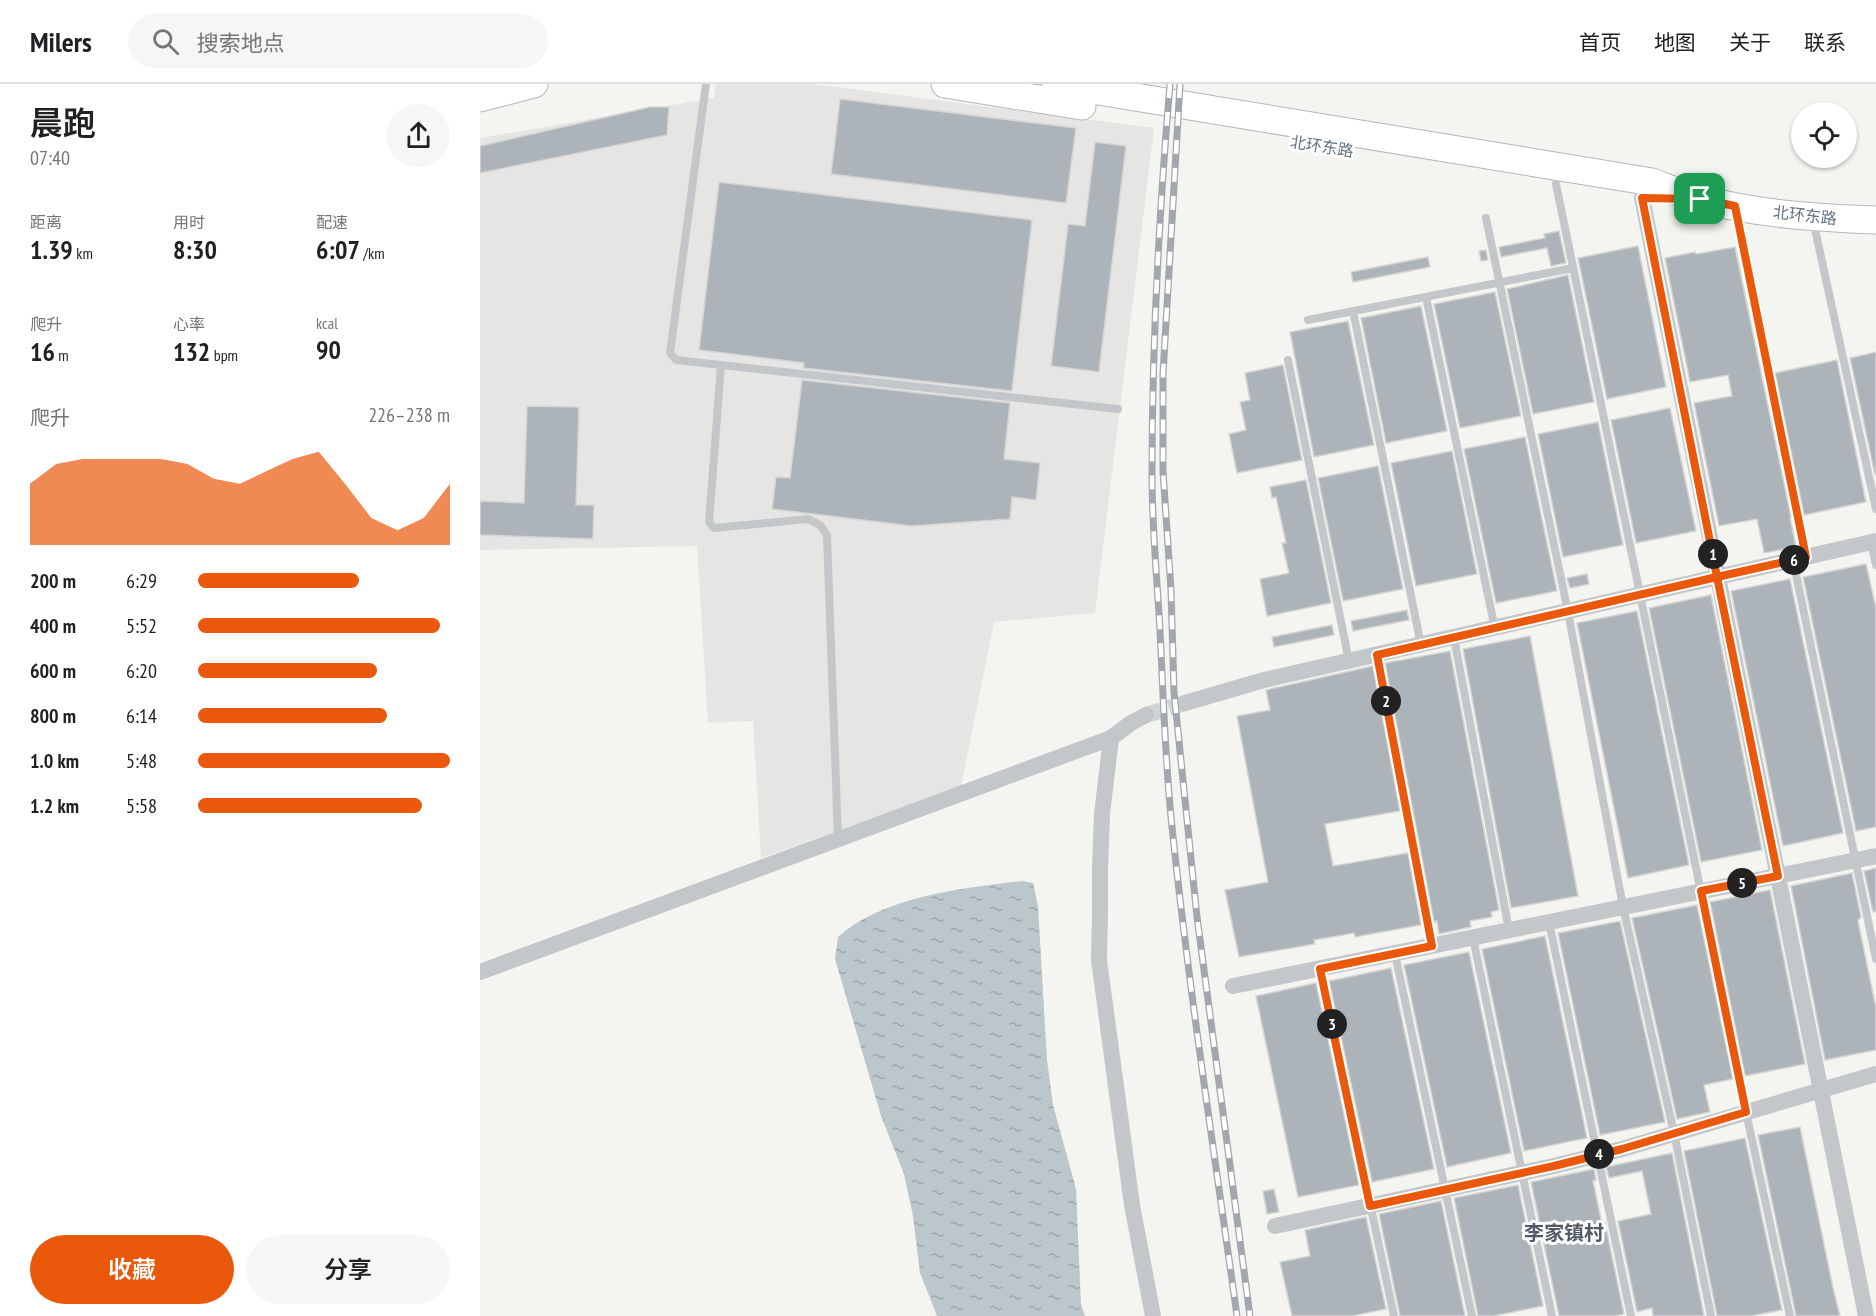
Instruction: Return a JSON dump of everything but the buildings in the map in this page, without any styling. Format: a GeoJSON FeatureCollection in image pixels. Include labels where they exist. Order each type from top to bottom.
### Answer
{"type":"FeatureCollection","features":[{"type":"Feature","properties":{"kind":"main road"},"geometry":{"type":"LineString","coordinates":[[480,98],[534,84]]}},
{"type":"Feature","properties":{"kind":"main road","name":"北环东路"},"geometry":{"type":"LineString","coordinates":[[945,84],[1642,198],[1700,199]]}},
{"type":"Feature","properties":{"kind":"main road","name":"北环东路"},"geometry":{"type":"LineString","coordinates":[[1056,84],[1652,182],[1700,199],[1735,206],[1812,216],[1876,220]]}},
{"type":"Feature","properties":{"kind":"street"},"geometry":{"type":"LineString","coordinates":[[1642,198],[1866,1316]]}},
{"type":"Feature","properties":{"kind":"street"},"geometry":{"type":"LineString","coordinates":[[1185,703],[1264,680],[1874,541]]}},
{"type":"Feature","properties":{"kind":"street"},"geometry":{"type":"LineString","coordinates":[[480,972],[1111,738],[1146,715]]}},
{"type":"Feature","properties":{"kind":"street"},"geometry":{"type":"LineString","coordinates":[[1111,738],[1102,814],[1099,960],[1132,1205],[1153,1316]]}},
{"type":"Feature","properties":{"kind":"street"},"geometry":{"type":"LineString","coordinates":[[1233,986],[1876,856]]}},
{"type":"Feature","properties":{"kind":"street"},"geometry":{"type":"LineString","coordinates":[[1275,1226],[1598,1155],[1876,1074]]}},
{"type":"Feature","properties":{"kind":"lane"},"geometry":{"type":"LineString","coordinates":[[706,84],[670,352],[676,360],[1118,409]]}},
{"type":"Feature","properties":{"kind":"lane"},"geometry":{"type":"LineString","coordinates":[[1556,184],[1790,1316]]}},
{"type":"Feature","properties":{"kind":"lane"},"geometry":{"type":"LineString","coordinates":[[1735,206],[1855,860],[1876,959]]}},
{"type":"Feature","properties":{"kind":"lane"},"geometry":{"type":"LineString","coordinates":[[1812,216],[1876,509]]}},
{"type":"Feature","properties":{"kind":"lane"},"geometry":{"type":"LineString","coordinates":[[1486,218],[1568,612],[1623,907],[1674,1133],[1711,1316]]}},
{"type":"Feature","properties":{"kind":"lane"},"geometry":{"type":"LineString","coordinates":[[1308,320],[1573,268]]}},
{"type":"Feature","properties":{"kind":"lane"},"geometry":{"type":"LineString","coordinates":[[1426,297],[1495,628]]}},
{"type":"Feature","properties":{"kind":"lane"},"geometry":{"type":"LineString","coordinates":[[1353,312],[1421,645]]}},
{"type":"Feature","properties":{"kind":"lane"},"geometry":{"type":"LineString","coordinates":[[1288,360],[1349,661]]}},
{"type":"Feature","properties":{"kind":"lane"},"geometry":{"type":"LineString","coordinates":[[721,365],[709,522],[714,528],[808,519],[820,525],[827,535],[838,839]]}},
{"type":"Feature","properties":{"kind":"lane"},"geometry":{"type":"LineString","coordinates":[[1874,541],[1876,565]]}},
{"type":"Feature","properties":{"kind":"lane"},"geometry":{"type":"LineString","coordinates":[[1454,638],[1509,930]]}},
{"type":"Feature","properties":{"kind":"lane"},"geometry":{"type":"LineString","coordinates":[[1377,655],[1432,946]]}},
{"type":"Feature","properties":{"kind":"lane"},"geometry":{"type":"LineString","coordinates":[[1549,922],[1631,1316]]}},
{"type":"Feature","properties":{"kind":"lane"},"geometry":{"type":"LineString","coordinates":[[1473,938],[1552,1316]]}},
{"type":"Feature","properties":{"kind":"lane"},"geometry":{"type":"LineString","coordinates":[[1395,954],[1472,1316]]}},
{"type":"Feature","properties":{"kind":"lane"},"geometry":{"type":"LineString","coordinates":[[1320,969],[1394,1316]]}},
{"type":"Feature","properties":{"kind":"shaded area"},"geometry":{"type":"Polygon","coordinates":[[[716,84],[813,84],[1154,128],[1095,613],[994,622],[961,786],[761,858],[753,721],[708,723],[697,546],[480,550],[480,138],[714,98],[716,84]]]}},
{"type":"Feature","properties":{"kind":"water"},"geometry":{"type":"Polygon","coordinates":[[[1023,881],[1033,883],[1038,906],[1047,1060],[1053,1105],[1076,1189],[1081,1304],[1085,1316],[937,1316],[920,1273],[913,1216],[904,1174],[881,1116],[835,959],[838,937],[857,923],[901,903],[951,891],[1023,881]]]}},
{"type":"Feature","properties":{"kind":"tunnel"},"geometry":{"type":"LineString","coordinates":[[1146,715],[1185,703]]}},
{"type":"Feature","properties":{"kind":"railway"},"geometry":{"type":"LineString","coordinates":[[1170,84],[1159,231],[1155,328],[1152,426],[1154,533],[1171,817],[1193,1005],[1237,1316]]}},
{"type":"Feature","properties":{"kind":"railway"},"geometry":{"type":"LineString","coordinates":[[1180,84],[1163,374],[1163,471],[1171,590],[1174,692],[1197,917],[1250,1316]]}},
{"type":"Feature","properties":{"kind":"district","name":"李家镇村"},"geometry":{"type":"Point","coordinates":[1564,1233]}},
{"type":"Feature","properties":{"kind":"route"},"geometry":{"type":"LineString","coordinates":[[1700,199],[1650,200],[1642,198],[1717,577],[1377,655],[1432,946],[1320,969],[1370,1206],[1554,1166],[1622,1149],[1746,1112],[1701,891],[1778,876],[1717,577],[1806,557],[1735,206],[1700,199]]}}]}
